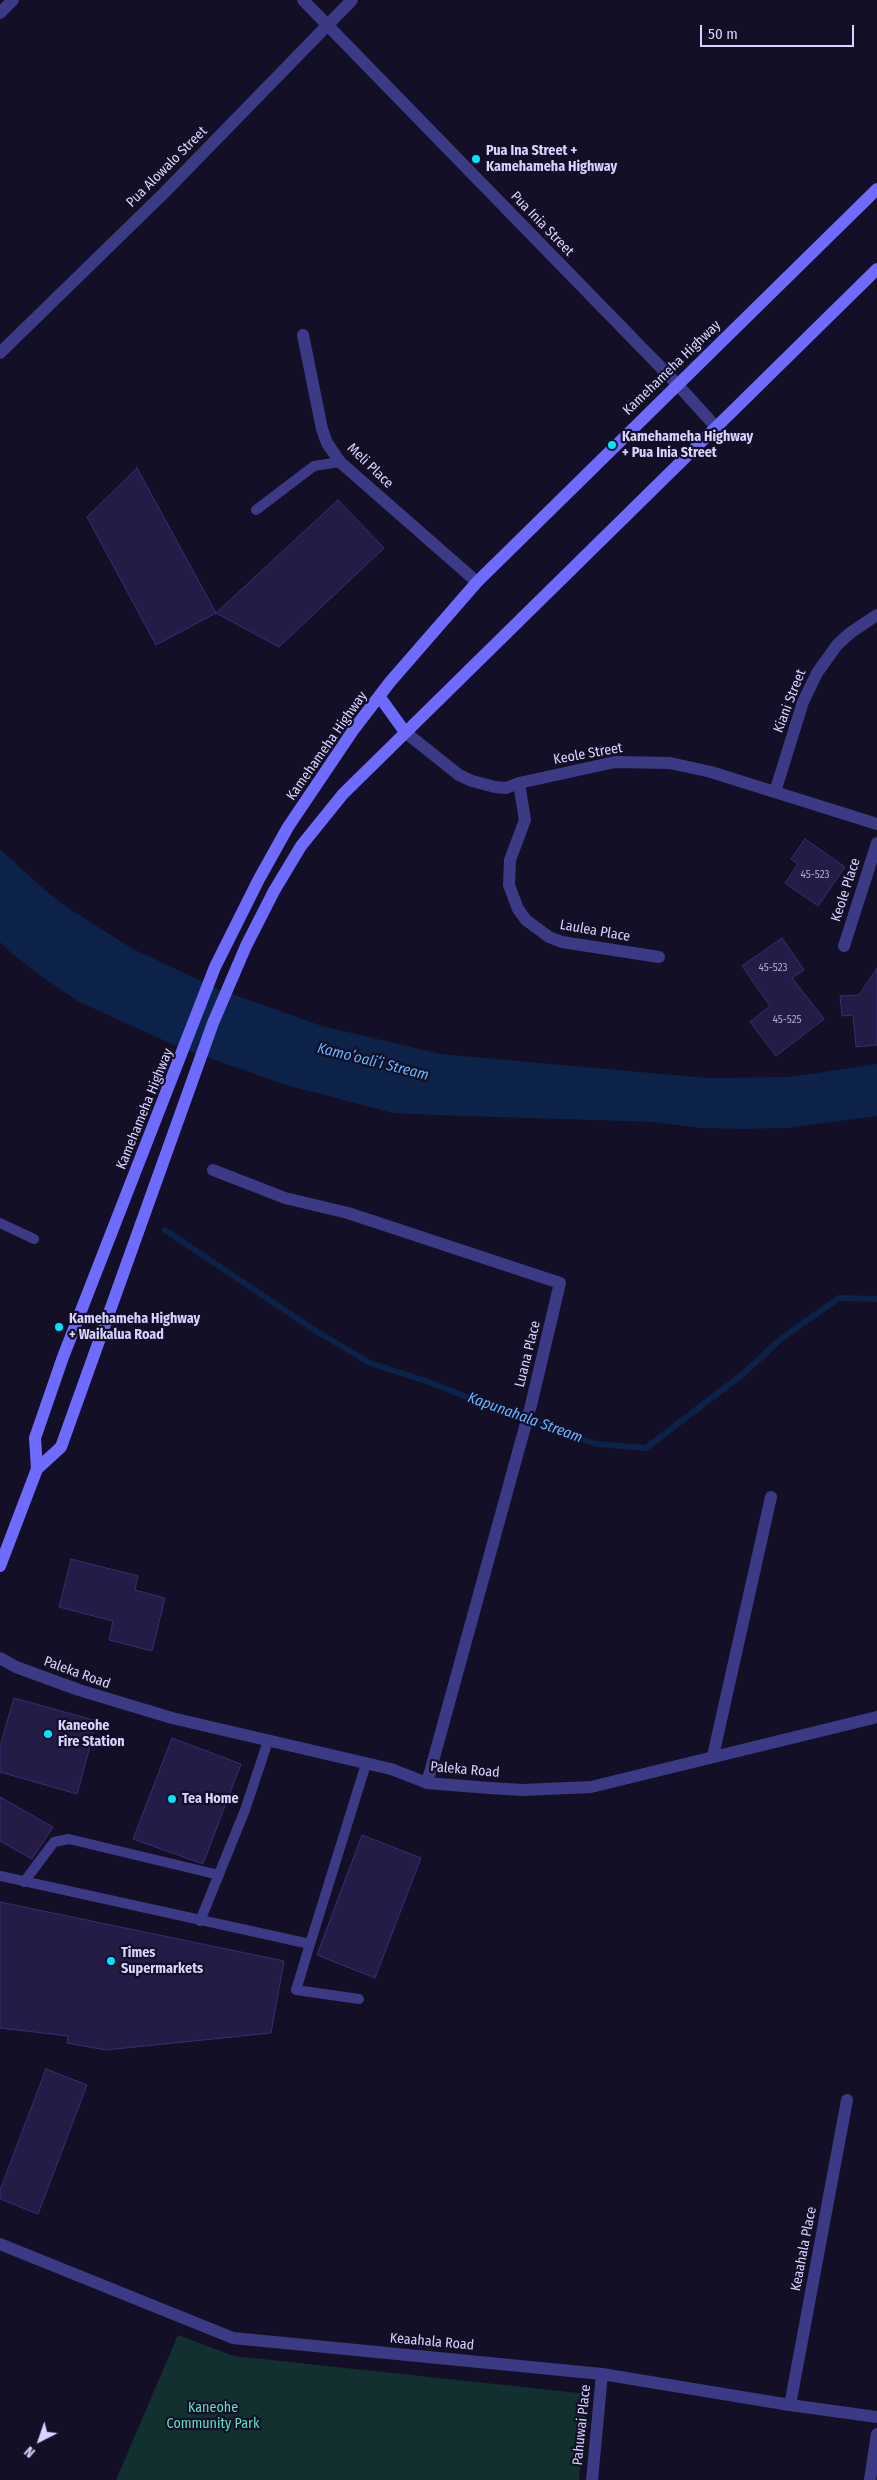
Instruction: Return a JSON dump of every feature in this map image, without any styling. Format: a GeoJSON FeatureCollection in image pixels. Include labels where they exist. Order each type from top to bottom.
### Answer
{"type":"FeatureCollection","features":[{"type":"Feature","properties":{"kind":"main road","name":"Kamehameha Highway"},"geometry":{"type":"LineString","coordinates":[[0,1566],[37,1469],[34,1438],[60,1366],[215,967],[259,879],[288,827],[354,729],[477,582],[877,189]]}},
{"type":"Feature","properties":{"kind":"main road","name":"Kamehameha Highway"},"geometry":{"type":"LineString","coordinates":[[37,1469],[61,1447],[197,1065],[231,982],[274,890],[301,846],[343,794],[877,269]]}},
{"type":"Feature","properties":{"kind":"main road"},"geometry":{"type":"LineString","coordinates":[[380,696],[405,732]]}},
{"type":"Feature","properties":{"kind":"street"},"geometry":{"type":"LineString","coordinates":[[0,13],[13,0]]}},
{"type":"Feature","properties":{"kind":"street","name":"Pua Inia Street"},"geometry":{"type":"LineString","coordinates":[[303,0],[677,384],[716,428]]}},
{"type":"Feature","properties":{"kind":"street","name":"Pua Alowalo Street"},"geometry":{"type":"LineString","coordinates":[[0,352],[164,193],[352,0]]}},
{"type":"Feature","properties":{"kind":"street","name":"Meli Place"},"geometry":{"type":"LineString","coordinates":[[302,335],[322,429],[327,443],[340,462],[477,582]]}},
{"type":"Feature","properties":{"kind":"street","name":"Kiani Street"},"geometry":{"type":"LineString","coordinates":[[775,792],[803,702],[817,673],[837,646],[850,633],[877,615]]}},
{"type":"Feature","properties":{"kind":"street","name":"Keole Street"},"geometry":{"type":"LineString","coordinates":[[405,732],[447,767],[472,781],[506,788],[518,783],[615,762],[650,761],[691,766],[877,824]]}},
{"type":"Feature","properties":{"kind":"street","name":"Laulea Place"},"geometry":{"type":"LineString","coordinates":[[518,783],[525,820],[511,854],[508,872],[512,898],[526,920],[543,934],[562,942],[659,957]]}},
{"type":"Feature","properties":{"kind":"street","name":"Keole Place"},"geometry":{"type":"LineString","coordinates":[[844,946],[877,842]]}},
{"type":"Feature","properties":{"kind":"street","name":"Luana Place"},"geometry":{"type":"LineString","coordinates":[[213,1170],[285,1198],[348,1214],[560,1283],[531,1405],[427,1783]]}},
{"type":"Feature","properties":{"kind":"street"},"geometry":{"type":"LineString","coordinates":[[713,1756],[772,1497]]}},
{"type":"Feature","properties":{"kind":"street","name":"Paleka Road"},"geometry":{"type":"LineString","coordinates":[[0,1658],[16,1667],[127,1706],[392,1769],[427,1783],[523,1790],[591,1787],[877,1717]]}},
{"type":"Feature","properties":{"kind":"street","name":"Keaahala Place"},"geometry":{"type":"LineString","coordinates":[[790,2405],[848,2100]]}},
{"type":"Feature","properties":{"kind":"street","name":"Keaahala Road"},"geometry":{"type":"LineString","coordinates":[[0,2244],[233,2338],[602,2374],[790,2405],[877,2417]]}},
{"type":"Feature","properties":{"kind":"street","name":"Pahuwai Place"},"geometry":{"type":"LineString","coordinates":[[592,2480],[602,2374]]}},
{"type":"Feature","properties":{"kind":"street"},"geometry":{"type":"LineString","coordinates":[[870,2480],[877,2434]]}},
{"type":"Feature","properties":{"kind":"lane"},"geometry":{"type":"LineString","coordinates":[[256,510],[314,466],[340,462]]}},
{"type":"Feature","properties":{"kind":"lane"},"geometry":{"type":"LineString","coordinates":[[0,1223],[34,1239]]}},
{"type":"Feature","properties":{"kind":"lane"},"geometry":{"type":"LineString","coordinates":[[200,1920],[245,1810],[268,1741]]}},
{"type":"Feature","properties":{"kind":"lane"},"geometry":{"type":"LineString","coordinates":[[359,1999],[296,1990],[366,1764]]}},
{"type":"Feature","properties":{"kind":"lane"},"geometry":{"type":"LineString","coordinates":[[24,1882],[54,1842],[69,1839],[219,1875]]}},
{"type":"Feature","properties":{"kind":"lane"},"geometry":{"type":"LineString","coordinates":[[0,1876],[310,1944]]}},
{"type":"Feature","properties":{"kind":"green space","name":"Kaneohe Community Park"},"geometry":{"type":"Polygon","coordinates":[[[178,2335],[234,2356],[588,2394],[579,2480],[116,2480],[178,2335]]]}},
{"type":"Feature","properties":{"kind":"water","name":"Kamoʻoaliʻi Stream"},"geometry":{"type":"Polygon","coordinates":[[[0,849],[38,884],[68,908],[133,949],[218,989],[322,1026],[441,1054],[707,1078],[790,1077],[877,1064],[877,1116],[787,1128],[743,1129],[699,1128],[655,1122],[393,1113],[286,1085],[181,1048],[79,1002],[42,977],[8,950],[0,942],[0,849]]]}},
{"type":"Feature","properties":{"kind":"building"},"geometry":{"type":"Polygon","coordinates":[[[137,468],[216,613],[156,645],[87,517],[137,468]]]}},
{"type":"Feature","properties":{"kind":"building"},"geometry":{"type":"Polygon","coordinates":[[[338,500],[384,548],[279,647],[216,613],[338,500]]]}},
{"type":"Feature","properties":{"kind":"building"},"geometry":{"type":"Polygon","coordinates":[[[805,839],[845,867],[818,906],[785,883],[798,864],[791,859],[805,839]]]}},
{"type":"Feature","properties":{"kind":"building"},"geometry":{"type":"Polygon","coordinates":[[[782,938],[804,970],[792,978],[824,1019],[776,1056],[750,1022],[770,1006],[742,966],[782,938]]]}},
{"type":"Feature","properties":{"kind":"building"},"geometry":{"type":"Polygon","coordinates":[[[877,968],[877,1045],[856,1047],[853,1015],[842,1016],[840,996],[859,995],[877,968]]]}},
{"type":"Feature","properties":{"kind":"building"},"geometry":{"type":"Polygon","coordinates":[[[71,1559],[138,1576],[135,1590],[165,1598],[152,1651],[109,1640],[113,1621],[59,1607],[71,1559]]]}},
{"type":"Feature","properties":{"kind":"building","name":"Kaneohe Fire Station"},"geometry":{"type":"Polygon","coordinates":[[[14,1698],[97,1721],[77,1794],[0,1772],[0,1746],[14,1698]]]}},
{"type":"Feature","properties":{"kind":"building"},"geometry":{"type":"Polygon","coordinates":[[[172,1738],[241,1764],[203,1864],[133,1839],[172,1738]]]}},
{"type":"Feature","properties":{"kind":"building"},"geometry":{"type":"Polygon","coordinates":[[[0,1797],[53,1827],[32,1859],[0,1841],[0,1797]]]}},
{"type":"Feature","properties":{"kind":"building"},"geometry":{"type":"Polygon","coordinates":[[[362,1835],[421,1858],[375,1978],[317,1955],[362,1835]]]}},
{"type":"Feature","properties":{"kind":"building"},"geometry":{"type":"Polygon","coordinates":[[[0,1902],[284,1961],[271,2033],[106,2050],[67,2043],[68,2036],[0,2028],[0,1902]]]}},
{"type":"Feature","properties":{"kind":"building"},"geometry":{"type":"Polygon","coordinates":[[[46,2069],[87,2085],[38,2214],[0,2199],[0,2190],[46,2069]]]}},
{"type":"Feature","properties":{"kind":"waterway","name":"Kapunahala Stream"},"geometry":{"type":"LineString","coordinates":[[165,1230],[316,1331],[370,1363],[423,1380],[596,1444],[646,1448],[743,1374],[782,1338],[839,1298],[877,1299]]}},
{"type":"Feature","properties":{"kind":"place","name":"Pua Ina Street + Kamehameha Highway"},"geometry":{"type":"Point","coordinates":[476,159]}},
{"type":"Feature","properties":{"kind":"place","name":"Kamehameha Highway + Pua Inia Street"},"geometry":{"type":"Point","coordinates":[612,445]}},
{"type":"Feature","properties":{"kind":"place","name":"Kamehameha Highway + Waikalua Road"},"geometry":{"type":"Point","coordinates":[59,1327]}},
{"type":"Feature","properties":{"kind":"place","name":"Kaneohe Fire Station"},"geometry":{"type":"Point","coordinates":[48,1734]}},
{"type":"Feature","properties":{"kind":"place","name":"Tea Home"},"geometry":{"type":"Point","coordinates":[172,1799]}},
{"type":"Feature","properties":{"kind":"place","name":"Times Supermarkets"},"geometry":{"type":"Point","coordinates":[111,1961]}}]}
